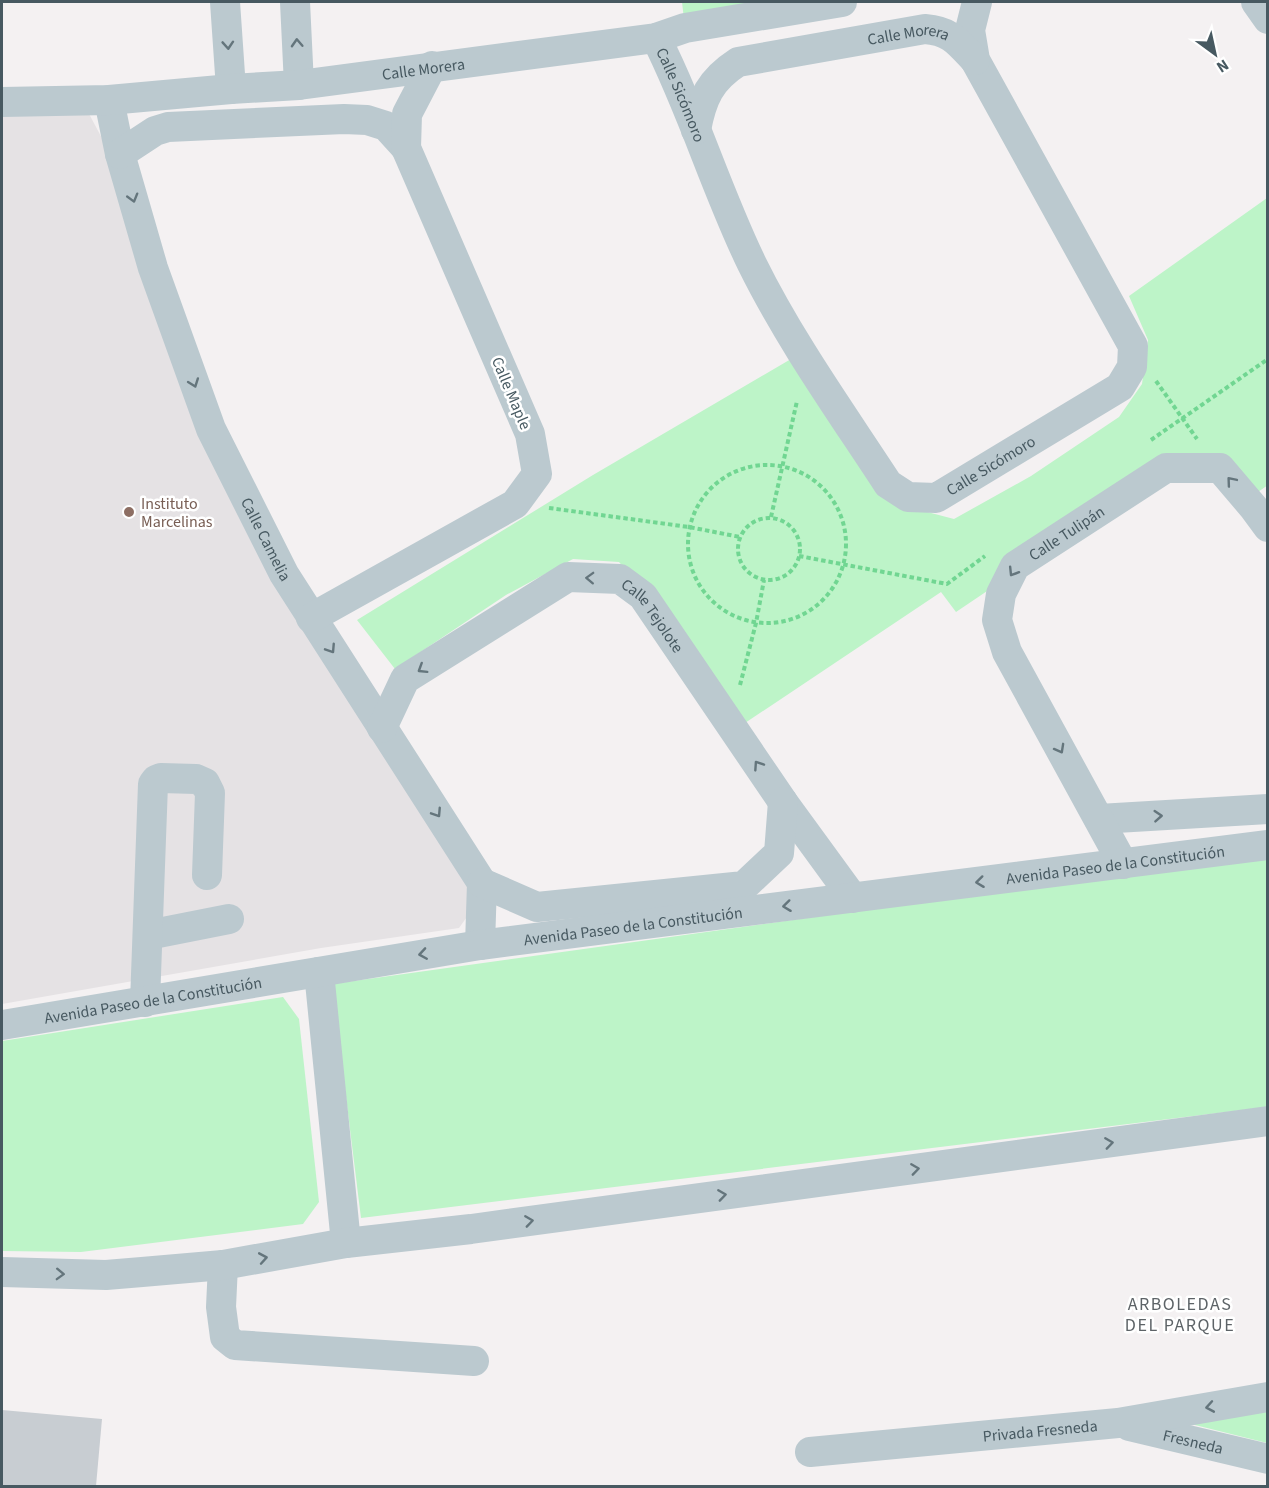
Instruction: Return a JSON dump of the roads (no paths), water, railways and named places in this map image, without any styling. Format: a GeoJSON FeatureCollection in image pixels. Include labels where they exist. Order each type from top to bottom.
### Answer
{"type":"FeatureCollection","features":[{"type":"Feature","properties":{"kind":"street"},"geometry":{"type":"LineString","coordinates":[[225,2],[231,89]]}},
{"type":"Feature","properties":{"kind":"street"},"geometry":{"type":"LineString","coordinates":[[295,2],[299,85]]}},
{"type":"Feature","properties":{"kind":"street","name":"Calle Morera"},"geometry":{"type":"LineString","coordinates":[[2,102],[109,100],[299,85],[656,38],[685,28],[842,2]]}},
{"type":"Feature","properties":{"kind":"street"},"geometry":{"type":"LineString","coordinates":[[975,60],[970,30],[977,2]]}},
{"type":"Feature","properties":{"kind":"street","name":"Calle Morera"},"geometry":{"type":"LineString","coordinates":[[696,130],[701,105],[711,87],[723,71],[738,62],[925,29],[939,30],[954,38],[975,60]]}},
{"type":"Feature","properties":{"kind":"street","name":"Calle Sicómoro"},"geometry":{"type":"LineString","coordinates":[[656,38],[674,74],[752,263],[805,359],[888,484],[908,497],[936,498],[1120,387],[1132,367],[1133,346],[975,60]]}},
{"type":"Feature","properties":{"kind":"street","name":"Calle Maple"},"geometry":{"type":"LineString","coordinates":[[311,618],[515,504],[537,474],[530,434],[406,148],[407,114],[432,66]]}},
{"type":"Feature","properties":{"kind":"street","name":"Calle Camelia"},"geometry":{"type":"LineString","coordinates":[[109,100],[120,154],[153,268],[211,429],[284,574],[482,883]]}},
{"type":"Feature","properties":{"kind":"street"},"geometry":{"type":"LineString","coordinates":[[120,154],[155,131],[168,127],[344,119],[367,120],[386,126],[406,148]]}},
{"type":"Feature","properties":{"kind":"street","name":"Calle Tulipán"},"geometry":{"type":"LineString","coordinates":[[1123,864],[1007,652],[998,620],[1002,594],[1015,566],[1166,468],[1220,468],[1268,527]]}},
{"type":"Feature","properties":{"kind":"street","name":"Calle Tejolote"},"geometry":{"type":"LineString","coordinates":[[382,728],[405,679],[568,577],[620,579],[643,596],[783,802],[853,898]]}},
{"type":"Feature","properties":{"kind":"street"},"geometry":{"type":"LineString","coordinates":[[145,1002],[153,784],[156,780],[161,778],[196,779],[205,783],[210,793],[207,875]]}},
{"type":"Feature","properties":{"kind":"street"},"geometry":{"type":"LineString","coordinates":[[480,945],[482,883],[537,907],[744,886],[779,852],[783,802]]}},
{"type":"Feature","properties":{"kind":"street"},"geometry":{"type":"LineString","coordinates":[[1099,819],[1268,808]]}},
{"type":"Feature","properties":{"kind":"street","name":"Avenida Paseo de la Constitución"},"geometry":{"type":"LineString","coordinates":[[8,1025],[480,945],[1268,845]]}},
{"type":"Feature","properties":{"kind":"street"},"geometry":{"type":"LineString","coordinates":[[148,934],[229,919]]}},
{"type":"Feature","properties":{"kind":"street"},"geometry":{"type":"LineString","coordinates":[[319,972],[346,1243]]}},
{"type":"Feature","properties":{"kind":"street"},"geometry":{"type":"LineString","coordinates":[[2,1272],[106,1275],[223,1265],[346,1243],[483,1227],[1268,1121]]}},
{"type":"Feature","properties":{"kind":"street"},"geometry":{"type":"LineString","coordinates":[[223,1265],[221,1307],[225,1337],[235,1344],[474,1361]]}},
{"type":"Feature","properties":{"kind":"street","name":"Privada Fresneda"},"geometry":{"type":"LineString","coordinates":[[810,1452],[1118,1423],[1268,1397]]}},
{"type":"Feature","properties":{"kind":"street","name":"Fresneda"},"geometry":{"type":"LineString","coordinates":[[1118,1423],[1268,1459]]}},
{"type":"Feature","properties":{"kind":"place","name":"Instituto Marcelinas"},"geometry":{"type":"Point","coordinates":[129,512]}},
{"type":"Feature","properties":{"kind":"district","name":"ARBOLEDAS DEL PARQUE"},"geometry":{"type":"Point","coordinates":[1180,1314]}}]}
